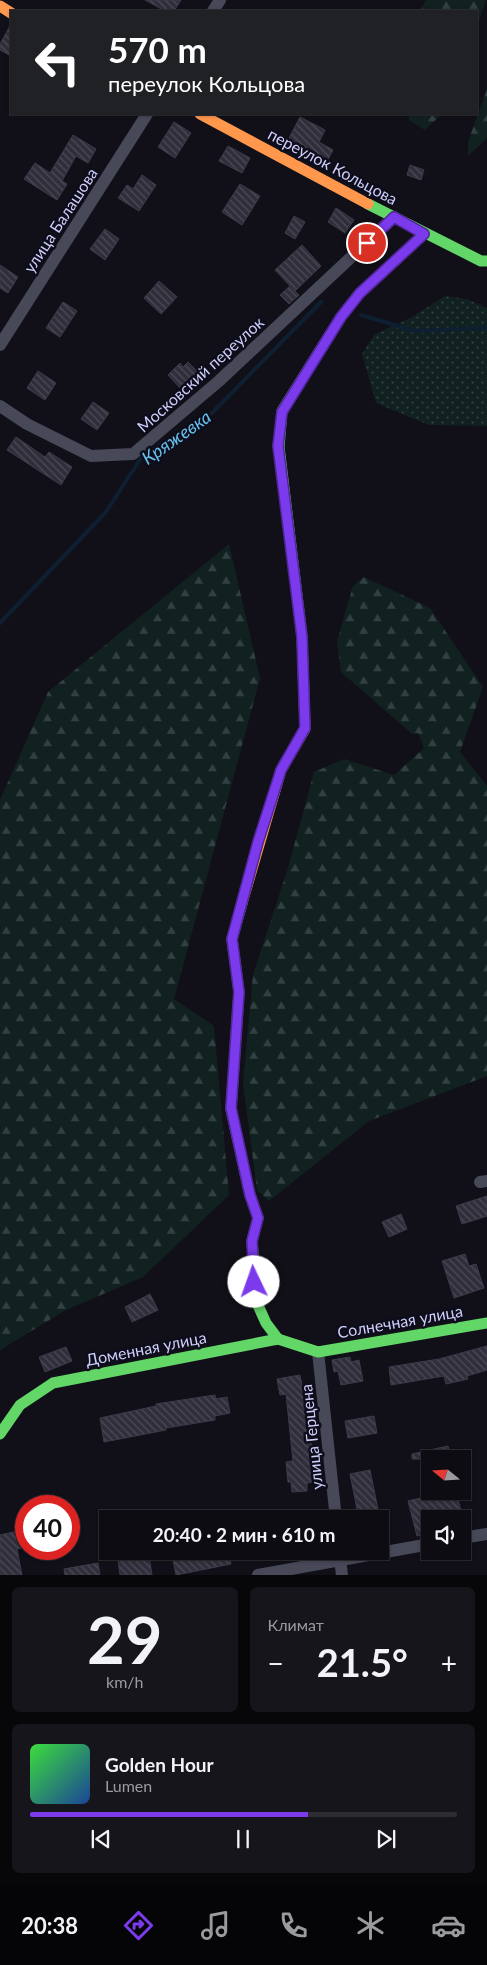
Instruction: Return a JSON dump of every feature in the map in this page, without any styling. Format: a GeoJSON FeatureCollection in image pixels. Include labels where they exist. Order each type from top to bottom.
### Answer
{"type":"FeatureCollection","features":[{"type":"Feature","properties":{"kind":"street","name":"улица Балашова"},"geometry":{"type":"LineString","coordinates":[[0,345],[146,115]]}},
{"type":"Feature","properties":{"kind":"street","name":"переулок Кольцова"},"geometry":{"type":"LineString","coordinates":[[202,115],[424,234],[481,261],[487,261]]}},
{"type":"Feature","properties":{"kind":"street","name":"Московский переулок"},"geometry":{"type":"LineString","coordinates":[[0,406],[27,424],[92,456],[133,454],[219,381],[394,217]]}},
{"type":"Feature","properties":{"kind":"street"},"geometry":{"type":"LineString","coordinates":[[278,1339],[266,1323],[257,1303],[252,1241],[258,1218],[250,1195],[231,1108],[239,992],[232,939],[258,842],[281,770],[305,728],[302,637],[278,446],[282,412],[341,317],[360,293],[424,234]]}},
{"type":"Feature","properties":{"kind":"street","name":"Солнечная улица"},"geometry":{"type":"LineString","coordinates":[[318,1352],[487,1322]]}},
{"type":"Feature","properties":{"kind":"street","name":"Доменная улица"},"geometry":{"type":"LineString","coordinates":[[0,1434],[20,1405],[52,1383],[278,1339],[318,1352]]}},
{"type":"Feature","properties":{"kind":"street","name":"улица Герцена"},"geometry":{"type":"LineString","coordinates":[[318,1352],[335,1510]]}},
{"type":"Feature","properties":{"kind":"street"},"geometry":{"type":"LineString","coordinates":[[471,1537],[487,1534]]}},
{"type":"Feature","properties":{"kind":"street"},"geometry":{"type":"LineString","coordinates":[[389,1549],[421,1545]]}},
{"type":"Feature","properties":{"kind":"street"},"geometry":{"type":"LineString","coordinates":[[258,1575],[322,1560]]}},
{"type":"Feature","properties":{"kind":"street"},"geometry":{"type":"LineString","coordinates":[[340,1560],[342,1575]]}},
{"type":"Feature","properties":{"kind":"green space"},"geometry":{"type":"Polygon","coordinates":[[[426,0],[486,0],[478,23],[478,10],[421,10],[426,0]]]}},
{"type":"Feature","properties":{"kind":"green space"},"geometry":{"type":"Polygon","coordinates":[[[487,89],[487,138],[468,156],[468,142],[487,89]]]}},
{"type":"Feature","properties":{"kind":"green space"},"geometry":{"type":"Polygon","coordinates":[[[409,115],[441,115],[425,130],[409,120],[409,115]]]}},
{"type":"Feature","properties":{"kind":"green space"},"geometry":{"type":"Polygon","coordinates":[[[445,296],[467,299],[487,308],[487,426],[429,425],[376,403],[362,354],[374,335],[410,318],[445,296]]]}},
{"type":"Feature","properties":{"kind":"green space"},"geometry":{"type":"Polygon","coordinates":[[[229,544],[260,678],[174,999],[214,1026],[229,1195],[143,1277],[66,1310],[0,1350],[0,800],[48,692],[229,544]]]}},
{"type":"Feature","properties":{"kind":"green space"},"geometry":{"type":"Polygon","coordinates":[[[364,577],[430,608],[483,687],[460,752],[487,786],[487,1076],[369,1121],[269,1201],[257,1190],[243,1083],[253,975],[288,868],[314,772],[344,759],[394,775],[424,748],[418,733],[412,734],[341,672],[337,641],[353,586],[364,577]]]}},
{"type":"Feature","properties":{"kind":"building"},"geometry":{"type":"Polygon","coordinates":[[[145,0],[181,0],[175,10],[163,10],[145,0]]]}},
{"type":"Feature","properties":{"kind":"building"},"geometry":{"type":"Polygon","coordinates":[[[10,26],[10,55],[0,50],[0,44],[10,26]]]}},
{"type":"Feature","properties":{"kind":"building"},"geometry":{"type":"Polygon","coordinates":[[[300,117],[325,130],[319,142],[333,150],[325,165],[286,144],[300,117]]]}},
{"type":"Feature","properties":{"kind":"building"},"geometry":{"type":"Polygon","coordinates":[[[174,122],[191,133],[175,158],[158,147],[174,122]]]}},
{"type":"Feature","properties":{"kind":"building"},"geometry":{"type":"Polygon","coordinates":[[[73,135],[96,149],[88,163],[76,156],[62,181],[67,184],[57,200],[24,179],[35,163],[50,173],[73,135]]]}},
{"type":"Feature","properties":{"kind":"building"},"geometry":{"type":"Polygon","coordinates":[[[228,146],[250,158],[242,173],[219,161],[228,146]]]}},
{"type":"Feature","properties":{"kind":"building"},"geometry":{"type":"Polygon","coordinates":[[[410,165],[424,170],[421,180],[407,175],[410,165]]]}},
{"type":"Feature","properties":{"kind":"building"},"geometry":{"type":"Polygon","coordinates":[[[142,175],[156,185],[139,211],[118,198],[127,185],[133,189],[142,175]]]}},
{"type":"Feature","properties":{"kind":"building"},"geometry":{"type":"Polygon","coordinates":[[[240,184],[260,196],[242,225],[222,212],[240,184]]]}},
{"type":"Feature","properties":{"kind":"building"},"geometry":{"type":"Polygon","coordinates":[[[336,208],[354,220],[345,233],[328,222],[336,208]]]}},
{"type":"Feature","properties":{"kind":"building"},"geometry":{"type":"Polygon","coordinates":[[[294,216],[305,222],[295,239],[285,233],[294,216]]]}},
{"type":"Feature","properties":{"kind":"building"},"geometry":{"type":"Polygon","coordinates":[[[105,229],[119,239],[105,260],[90,249],[105,229]]]}},
{"type":"Feature","properties":{"kind":"building"},"geometry":{"type":"Polygon","coordinates":[[[302,245],[321,266],[295,291],[299,295],[289,304],[280,295],[290,286],[275,270],[302,245]]]}},
{"type":"Feature","properties":{"kind":"building"},"geometry":{"type":"Polygon","coordinates":[[[0,265],[18,277],[8,293],[0,288],[0,265]]]}},
{"type":"Feature","properties":{"kind":"building"},"geometry":{"type":"Polygon","coordinates":[[[159,281],[177,297],[161,314],[144,298],[159,281]]]}},
{"type":"Feature","properties":{"kind":"building"},"geometry":{"type":"Polygon","coordinates":[[[63,302],[77,311],[60,337],[46,328],[63,302]]]}},
{"type":"Feature","properties":{"kind":"building"},"geometry":{"type":"Polygon","coordinates":[[[188,362],[203,377],[187,392],[183,387],[181,389],[168,375],[180,363],[183,367],[188,362]]]}},
{"type":"Feature","properties":{"kind":"building"},"geometry":{"type":"Polygon","coordinates":[[[38,371],[56,383],[45,400],[27,388],[38,371]]]}},
{"type":"Feature","properties":{"kind":"building"},"geometry":{"type":"Polygon","coordinates":[[[93,402],[109,413],[97,430],[81,419],[93,402]]]}},
{"type":"Feature","properties":{"kind":"building"},"geometry":{"type":"Polygon","coordinates":[[[16,437],[45,457],[49,452],[72,467],[61,485],[7,450],[16,437]]]}},
{"type":"Feature","properties":{"kind":"building"},"geometry":{"type":"Polygon","coordinates":[[[487,1196],[487,1216],[462,1224],[456,1206],[487,1196]]]}},
{"type":"Feature","properties":{"kind":"building"},"geometry":{"type":"Polygon","coordinates":[[[401,1214],[407,1229],[389,1237],[382,1222],[401,1214]]]}},
{"type":"Feature","properties":{"kind":"building"},"geometry":{"type":"Polygon","coordinates":[[[465,1254],[469,1266],[476,1264],[484,1288],[454,1298],[442,1261],[465,1254]]]}},
{"type":"Feature","properties":{"kind":"building"},"geometry":{"type":"Polygon","coordinates":[[[150,1294],[158,1310],[132,1322],[125,1307],[150,1294]]]}},
{"type":"Feature","properties":{"kind":"building"},"geometry":{"type":"Polygon","coordinates":[[[487,1346],[487,1370],[467,1376],[468,1379],[446,1384],[444,1376],[391,1385],[389,1367],[439,1359],[487,1346]]]}},
{"type":"Feature","properties":{"kind":"building"},"geometry":{"type":"Polygon","coordinates":[[[66,1347],[72,1361],[45,1372],[39,1357],[66,1347]]]}},
{"type":"Feature","properties":{"kind":"building"},"geometry":{"type":"Polygon","coordinates":[[[350,1357],[351,1362],[359,1360],[363,1381],[341,1385],[338,1371],[334,1372],[332,1360],[350,1357]]]}},
{"type":"Feature","properties":{"kind":"building"},"geometry":{"type":"Polygon","coordinates":[[[300,1375],[306,1407],[308,1407],[315,1482],[307,1483],[307,1491],[292,1492],[291,1482],[288,1482],[286,1462],[293,1461],[286,1394],[280,1395],[277,1379],[300,1375]]]}},
{"type":"Feature","properties":{"kind":"building"},"geometry":{"type":"Polygon","coordinates":[[[215,1395],[216,1399],[227,1397],[230,1413],[215,1416],[215,1420],[166,1428],[166,1430],[104,1442],[100,1418],[156,1406],[156,1404],[215,1395]]]}},
{"type":"Feature","properties":{"kind":"building"},"geometry":{"type":"Polygon","coordinates":[[[374,1416],[377,1433],[348,1438],[345,1421],[374,1416]]]}},
{"type":"Feature","properties":{"kind":"building"},"geometry":{"type":"Polygon","coordinates":[[[448,1446],[449,1450],[430,1450],[448,1446]]]}},
{"type":"Feature","properties":{"kind":"building"},"geometry":{"type":"Polygon","coordinates":[[[421,1452],[421,1459],[412,1459],[412,1454],[421,1452]]]}},
{"type":"Feature","properties":{"kind":"building"},"geometry":{"type":"Polygon","coordinates":[[[370,1470],[378,1510],[352,1510],[357,1509],[350,1474],[370,1470]]]}},
{"type":"Feature","properties":{"kind":"building"},"geometry":{"type":"Polygon","coordinates":[[[421,1498],[421,1500],[458,1500],[461,1510],[421,1510],[421,1535],[417,1536],[408,1501],[421,1498]]]}},
{"type":"Feature","properties":{"kind":"building"},"geometry":{"type":"Polygon","coordinates":[[[15,1532],[15,1560],[19,1560],[22,1575],[0,1575],[0,1535],[15,1532]]]}},
{"type":"Feature","properties":{"kind":"building"},"geometry":{"type":"Polygon","coordinates":[[[118,1560],[150,1560],[152,1575],[120,1575],[118,1560]]]}},
{"type":"Feature","properties":{"kind":"building"},"geometry":{"type":"Polygon","coordinates":[[[173,1560],[230,1560],[231,1564],[176,1575],[173,1560]]]}},
{"type":"Feature","properties":{"kind":"building"},"geometry":{"type":"Polygon","coordinates":[[[98,1563],[100,1575],[65,1575],[64,1569],[98,1563]]]}},
{"type":"Feature","properties":{"kind":"waterway","name":"Кряжевка"},"geometry":{"type":"LineString","coordinates":[[0,623],[106,512],[143,455],[209,416],[321,302]]}},
{"type":"Feature","properties":{"kind":"waterway","name":"Кряжевка"},"geometry":{"type":"LineString","coordinates":[[361,315],[415,331],[487,328]]}},
{"type":"Feature","properties":{"kind":"traffic: fast"},"geometry":{"type":"LineString","coordinates":[[368,204],[481,261],[487,261]]}},
{"type":"Feature","properties":{"kind":"traffic: fast"},"geometry":{"type":"LineString","coordinates":[[304,694],[302,637],[279,447],[282,411],[341,317],[358,295]]}},
{"type":"Feature","properties":{"kind":"traffic: fast"},"geometry":{"type":"LineString","coordinates":[[242,903],[232,939],[239,992],[231,1109],[250,1195],[258,1218],[252,1241],[257,1303],[266,1323],[278,1339]]}},
{"type":"Feature","properties":{"kind":"traffic: fast"},"geometry":{"type":"LineString","coordinates":[[0,1434],[20,1405],[53,1383],[278,1339],[318,1352],[487,1323]]}},
{"type":"Feature","properties":{"kind":"traffic: slow"},"geometry":{"type":"LineString","coordinates":[[0,6],[10,12]]}},
{"type":"Feature","properties":{"kind":"traffic: slow"},"geometry":{"type":"LineString","coordinates":[[202,115],[368,204]]}},
{"type":"Feature","properties":{"kind":"traffic: slow"},"geometry":{"type":"LineString","coordinates":[[358,295],[424,234]]}},
{"type":"Feature","properties":{"kind":"traffic: slow"},"geometry":{"type":"LineString","coordinates":[[242,903],[281,770],[305,729],[304,694]]}},
{"type":"Feature","properties":{"kind":"route"},"geometry":{"type":"LineString","coordinates":[[254,1282],[252,1241],[258,1218],[250,1195],[231,1108],[239,992],[232,939],[258,842],[281,770],[305,728],[302,637],[292,571],[287,504],[278,446],[282,412],[341,317],[360,293],[424,234],[394,217],[367,243]]}}]}
